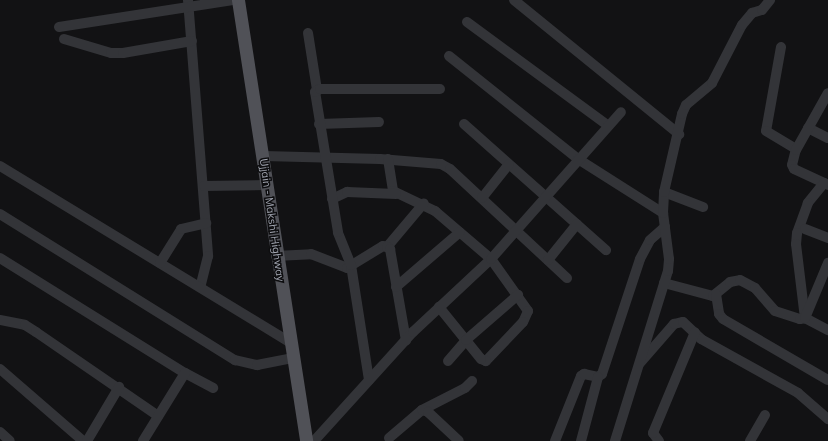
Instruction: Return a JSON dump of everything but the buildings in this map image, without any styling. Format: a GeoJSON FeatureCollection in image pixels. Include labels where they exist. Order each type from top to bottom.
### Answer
{"type":"FeatureCollection","features":[{"type":"Feature","properties":{"kind":"main road","name":"Ujjain - Makshi Highway"},"geometry":{"type":"LineString","coordinates":[[238,0],[264,156],[276,256],[306,441]]}},
{"type":"Feature","properties":{"kind":"street"},"geometry":{"type":"LineString","coordinates":[[59,27],[188,3],[233,0]]}},
{"type":"Feature","properties":{"kind":"street"},"geometry":{"type":"LineString","coordinates":[[514,0],[679,134]]}},
{"type":"Feature","properties":{"kind":"street"},"geometry":{"type":"LineString","coordinates":[[614,441],[664,283],[669,259],[663,213],[664,192],[686,105],[712,83],[742,25],[752,13],[762,10],[770,0]]}},
{"type":"Feature","properties":{"kind":"street"},"geometry":{"type":"LineString","coordinates":[[188,3],[204,186],[208,264],[200,288]]}},
{"type":"Feature","properties":{"kind":"street"},"geometry":{"type":"LineString","coordinates":[[467,22],[607,125]]}},
{"type":"Feature","properties":{"kind":"street"},"geometry":{"type":"LineString","coordinates":[[308,33],[317,90],[315,95],[318,124],[338,232],[351,266],[369,380]]}},
{"type":"Feature","properties":{"kind":"street"},"geometry":{"type":"LineString","coordinates":[[64,39],[111,53],[123,53],[192,41]]}},
{"type":"Feature","properties":{"kind":"street"},"geometry":{"type":"LineString","coordinates":[[781,47],[766,128],[768,133],[796,150]]}},
{"type":"Feature","properties":{"kind":"street"},"geometry":{"type":"LineString","coordinates":[[449,56],[578,159],[663,213]]}},
{"type":"Feature","properties":{"kind":"street"},"geometry":{"type":"LineString","coordinates":[[317,90],[440,90]]}},
{"type":"Feature","properties":{"kind":"street"},"geometry":{"type":"LineString","coordinates":[[806,318],[797,233],[808,203],[826,184],[792,167],[796,150],[828,92]]}},
{"type":"Feature","properties":{"kind":"street"},"geometry":{"type":"LineString","coordinates":[[314,441],[338,417],[369,380],[413,332],[491,259],[607,125],[621,112]]}},
{"type":"Feature","properties":{"kind":"street"},"geometry":{"type":"LineString","coordinates":[[318,124],[379,122]]}},
{"type":"Feature","properties":{"kind":"street"},"geometry":{"type":"LineString","coordinates":[[464,124],[606,250]]}},
{"type":"Feature","properties":{"kind":"street"},"geometry":{"type":"LineString","coordinates":[[808,128],[828,138]]}},
{"type":"Feature","properties":{"kind":"street"},"geometry":{"type":"LineString","coordinates":[[264,156],[388,159],[441,164],[450,169],[567,278]]}},
{"type":"Feature","properties":{"kind":"street"},"geometry":{"type":"LineString","coordinates":[[388,159],[391,187],[396,194]]}},
{"type":"Feature","properties":{"kind":"street"},"geometry":{"type":"LineString","coordinates":[[482,198],[509,164]]}},
{"type":"Feature","properties":{"kind":"street"},"geometry":{"type":"LineString","coordinates":[[0,166],[290,342]]}},
{"type":"Feature","properties":{"kind":"street"},"geometry":{"type":"LineString","coordinates":[[204,186],[268,186]]}},
{"type":"Feature","properties":{"kind":"street"},"geometry":{"type":"LineString","coordinates":[[332,199],[347,192],[396,194],[424,203],[491,259],[527,307],[527,316],[489,360],[481,359],[439,307]]}},
{"type":"Feature","properties":{"kind":"street"},"geometry":{"type":"LineString","coordinates":[[664,192],[704,207]]}},
{"type":"Feature","properties":{"kind":"street"},"geometry":{"type":"LineString","coordinates":[[276,256],[311,254],[341,267],[351,266],[383,246],[387,247],[424,203]]}},
{"type":"Feature","properties":{"kind":"street"},"geometry":{"type":"LineString","coordinates":[[0,214],[235,360],[257,365],[293,358]]}},
{"type":"Feature","properties":{"kind":"street"},"geometry":{"type":"LineString","coordinates":[[160,264],[181,229],[206,222]]}},
{"type":"Feature","properties":{"kind":"street"},"geometry":{"type":"LineString","coordinates":[[548,260],[577,224]]}},
{"type":"Feature","properties":{"kind":"street"},"geometry":{"type":"LineString","coordinates":[[581,441],[598,377],[602,374],[647,244],[665,228]]}},
{"type":"Feature","properties":{"kind":"street"},"geometry":{"type":"LineString","coordinates":[[805,229],[828,238]]}},
{"type":"Feature","properties":{"kind":"street"},"geometry":{"type":"LineString","coordinates":[[396,287],[460,232]]}},
{"type":"Feature","properties":{"kind":"street"},"geometry":{"type":"LineString","coordinates":[[387,247],[390,249],[406,341]]}},
{"type":"Feature","properties":{"kind":"street"},"geometry":{"type":"LineString","coordinates":[[0,258],[185,373],[213,388]]}},
{"type":"Feature","properties":{"kind":"street"},"geometry":{"type":"LineString","coordinates":[[806,318],[828,264]]}},
{"type":"Feature","properties":{"kind":"street"},"geometry":{"type":"LineString","coordinates":[[716,294],[730,282],[740,280],[755,288],[775,311],[794,318],[806,318],[828,330]]}},
{"type":"Feature","properties":{"kind":"street"},"geometry":{"type":"LineString","coordinates":[[664,283],[716,294]]}},
{"type":"Feature","properties":{"kind":"street"},"geometry":{"type":"LineString","coordinates":[[716,294],[719,314],[723,319],[828,380]]}},
{"type":"Feature","properties":{"kind":"street"},"geometry":{"type":"LineString","coordinates":[[448,361],[466,340],[518,295]]}},
{"type":"Feature","properties":{"kind":"street"},"geometry":{"type":"LineString","coordinates":[[0,320],[25,325],[119,387],[158,416]]}},
{"type":"Feature","properties":{"kind":"street"},"geometry":{"type":"LineString","coordinates":[[638,366],[679,321],[687,324],[701,339],[798,393],[828,419]]}},
{"type":"Feature","properties":{"kind":"street"},"geometry":{"type":"LineString","coordinates":[[659,441],[653,433],[695,332]]}},
{"type":"Feature","properties":{"kind":"street"},"geometry":{"type":"LineString","coordinates":[[0,370],[82,441]]}},
{"type":"Feature","properties":{"kind":"street"},"geometry":{"type":"LineString","coordinates":[[143,441],[185,373]]}},
{"type":"Feature","properties":{"kind":"street"},"geometry":{"type":"LineString","coordinates":[[555,441],[581,376],[588,374],[598,377]]}},
{"type":"Feature","properties":{"kind":"street"},"geometry":{"type":"LineString","coordinates":[[389,440],[422,410],[465,388],[472,381]]}},
{"type":"Feature","properties":{"kind":"street"},"geometry":{"type":"LineString","coordinates":[[87,441],[119,387]]}},
{"type":"Feature","properties":{"kind":"street"},"geometry":{"type":"LineString","coordinates":[[422,410],[428,412],[459,441]]}},
{"type":"Feature","properties":{"kind":"street"},"geometry":{"type":"LineString","coordinates":[[750,441],[765,415]]}},
{"type":"Feature","properties":{"kind":"street"},"geometry":{"type":"LineString","coordinates":[[0,430],[10,441]]}}]}
